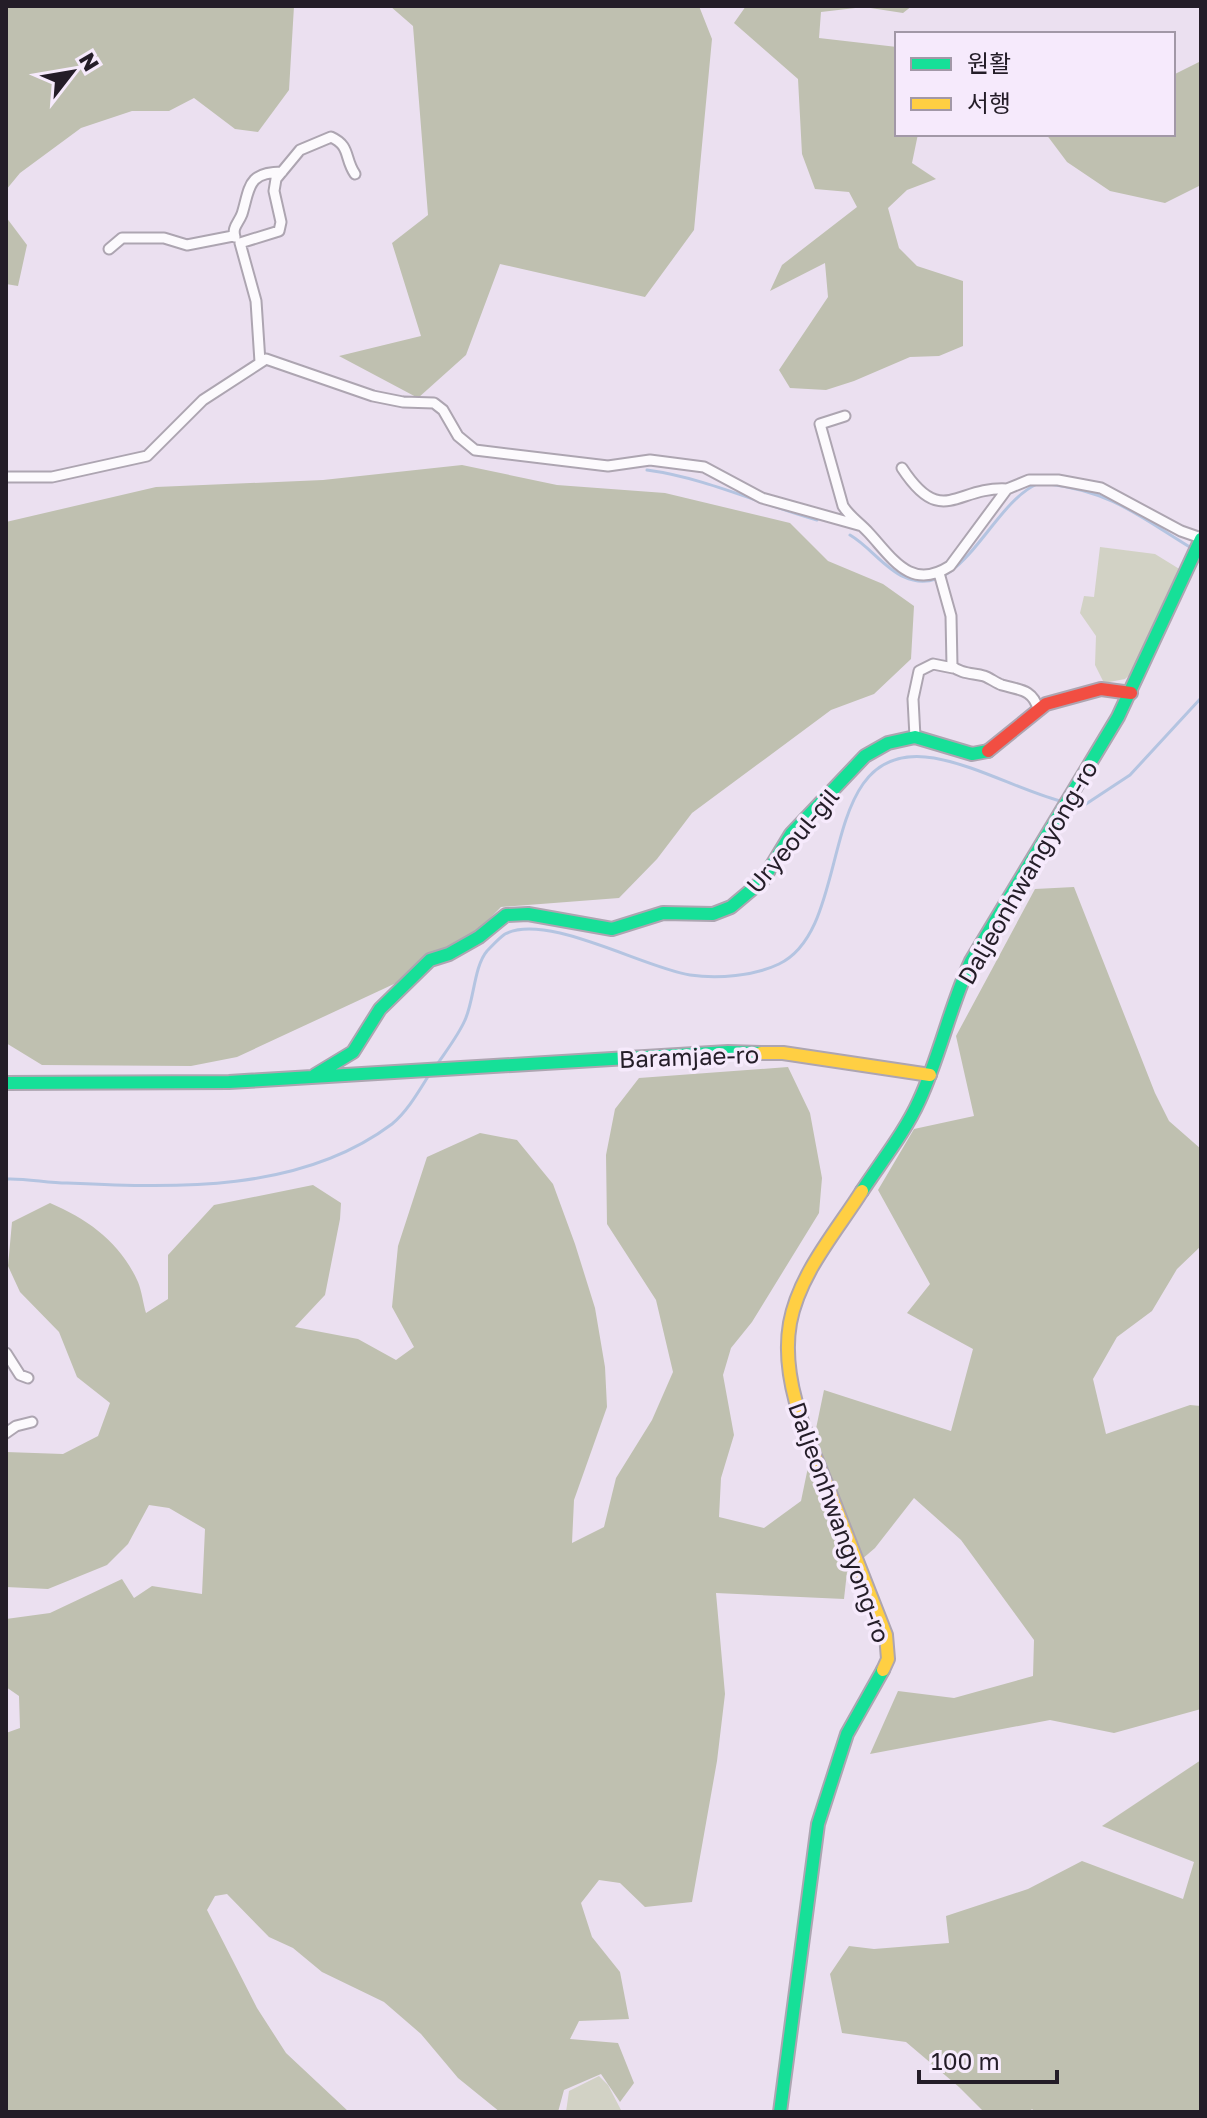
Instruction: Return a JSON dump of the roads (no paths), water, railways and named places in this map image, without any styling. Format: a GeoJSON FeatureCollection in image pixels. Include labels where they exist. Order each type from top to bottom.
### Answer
{"type":"FeatureCollection","features":[{"type":"Feature","properties":{"kind":"street"},"geometry":{"type":"LineString","coordinates":[[109,249],[122,238],[164,238],[187,245],[279,231],[281,222],[274,191],[276,179],[300,150],[331,137],[346,147],[347,163],[355,174]]}},
{"type":"Feature","properties":{"kind":"street"},"geometry":{"type":"LineString","coordinates":[[260,362],[256,301],[234,228],[252,182],[272,172],[282,172]]}},
{"type":"Feature","properties":{"kind":"street"},"geometry":{"type":"LineString","coordinates":[[6,477],[52,477],[147,456],[203,400],[266,359],[373,396],[403,402],[434,403],[443,410],[458,436],[475,450],[608,466],[650,460],[704,467],[762,498],[862,526]]}},
{"type":"Feature","properties":{"kind":"street"},"geometry":{"type":"LineString","coordinates":[[845,416],[820,424],[843,506],[895,563],[910,573],[940,577]]}},
{"type":"Feature","properties":{"kind":"street"},"geometry":{"type":"LineString","coordinates":[[902,468],[911,482],[936,502],[996,488],[1007,489],[1029,480],[1042,479],[1101,488],[1181,531],[1198,545]]}},
{"type":"Feature","properties":{"kind":"street"},"geometry":{"type":"LineString","coordinates":[[940,577],[960,555],[1007,489]]}},
{"type":"Feature","properties":{"kind":"street","name":"Daljeonhwangyong-ro"},"geometry":{"type":"LineString","coordinates":[[780,2112],[818,1824],[847,1734],[888,1659],[886,1635],[808,1437],[792,1388],[790,1324],[802,1284],[918,1104],[939,1053],[956,993],[971,961],[1131,693],[1198,545]]}},
{"type":"Feature","properties":{"kind":"street"},"geometry":{"type":"LineString","coordinates":[[940,577],[951,616],[953,668]]}},
{"type":"Feature","properties":{"kind":"street"},"geometry":{"type":"LineString","coordinates":[[1038,709],[1036,699],[1030,693],[1001,685],[987,677],[933,664],[919,671],[913,699],[915,737],[972,754],[986,752],[1038,709],[1060,699],[1089,691],[1117,689],[1131,693]]}},
{"type":"Feature","properties":{"kind":"street","name":"Uryeoul-gil"},"geometry":{"type":"LineString","coordinates":[[315,1075],[353,1052],[380,1009],[430,960],[449,954],[479,937],[506,915],[528,914],[612,929],[663,913],[713,914],[731,907],[763,880],[791,834],[865,756],[888,743],[915,737]]}},
{"type":"Feature","properties":{"kind":"street","name":"Baramjae-ro"},"geometry":{"type":"LineString","coordinates":[[315,1075],[728,1052],[783,1053],[930,1075]]}},
{"type":"Feature","properties":{"kind":"street"},"geometry":{"type":"LineString","coordinates":[[6,1083],[229,1082],[315,1075]]}},
{"type":"Feature","properties":{"kind":"street"},"geometry":{"type":"LineString","coordinates":[[6,1353],[20,1375],[28,1378]]}},
{"type":"Feature","properties":{"kind":"street"},"geometry":{"type":"LineString","coordinates":[[6,1433],[16,1426],[32,1422]]}},
{"type":"Feature","properties":{"kind":"waterway"},"geometry":{"type":"LineString","coordinates":[[647,470],[712,485],[817,520]]}},
{"type":"Feature","properties":{"kind":"waterway"},"geometry":{"type":"LineString","coordinates":[[850,535],[897,573],[924,581],[942,576],[959,565],[1004,511],[1037,484]]}},
{"type":"Feature","properties":{"kind":"waterway"},"geometry":{"type":"LineString","coordinates":[[1049,484],[1109,500],[1193,549]]}},
{"type":"Feature","properties":{"kind":"waterway"},"geometry":{"type":"LineString","coordinates":[[1067,803],[1086,804],[1130,775],[1201,698]]}},
{"type":"Feature","properties":{"kind":"waterway"},"geometry":{"type":"LineString","coordinates":[[436,1066],[465,1020],[483,957],[505,934],[523,929],[569,935],[690,975],[736,976],[779,964],[803,944],[819,913],[852,804],[869,776],[896,759],[934,758],[950,762],[1060,801]]}},
{"type":"Feature","properties":{"kind":"waterway"},"geometry":{"type":"LineString","coordinates":[[6,1179],[151,1186],[236,1181],[277,1174],[318,1163],[356,1147],[392,1124],[408,1107],[429,1075]]}}]}
